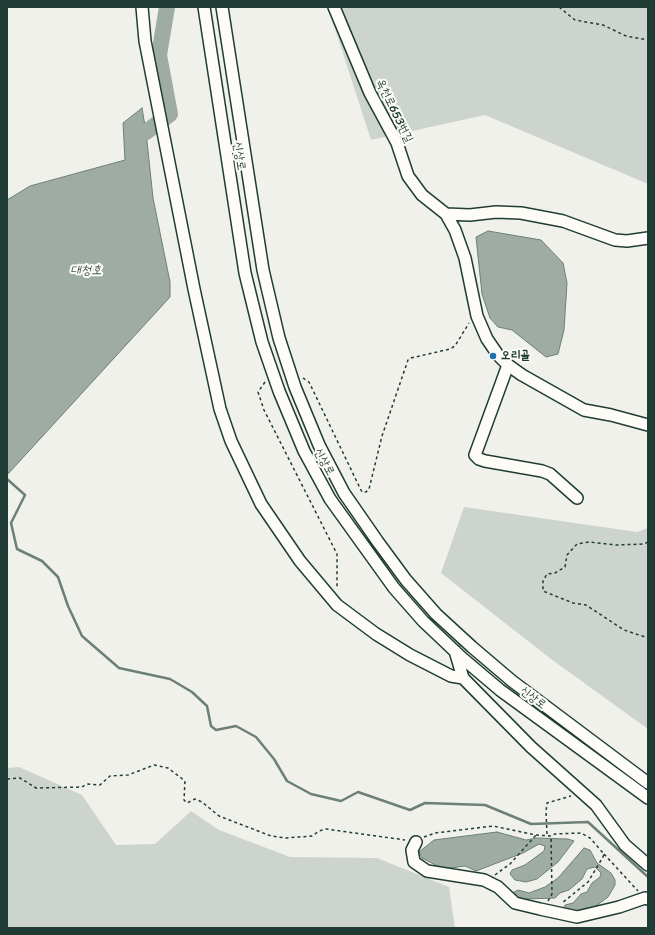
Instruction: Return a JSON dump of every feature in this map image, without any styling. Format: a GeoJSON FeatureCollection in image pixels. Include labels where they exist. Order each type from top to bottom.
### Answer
{"type":"FeatureCollection","features":[{"type":"Feature","properties":{"kind":"street"},"geometry":{"type":"LineString","coordinates":[[142,7],[145,40],[194,289],[221,414],[231,442],[261,504],[300,561],[337,605],[376,634],[410,655],[451,676],[463,678]]}},
{"type":"Feature","properties":{"kind":"street","name":"신상로"},"geometry":{"type":"LineString","coordinates":[[204,7],[245,273],[262,342],[279,391],[304,452],[330,499],[394,588],[423,621],[500,690],[648,798]]}},
{"type":"Feature","properties":{"kind":"street","name":"신상로"},"geometry":{"type":"LineString","coordinates":[[222,7],[263,270],[279,338],[295,387],[319,445],[344,493],[406,580],[431,608],[472,647],[512,680],[648,783]]}},
{"type":"Feature","properties":{"kind":"street","name":"옥천로653번길"},"geometry":{"type":"LineString","coordinates":[[334,7],[370,93],[397,143],[408,176],[422,195],[446,214],[455,230],[465,258],[477,316],[487,339],[508,365],[544,389],[584,410],[611,415],[648,425]]}},
{"type":"Feature","properties":{"kind":"street"},"geometry":{"type":"LineString","coordinates":[[446,214],[470,215],[496,212],[520,214],[563,221],[615,240],[627,241],[648,238]]}},
{"type":"Feature","properties":{"kind":"street"},"geometry":{"type":"LineString","coordinates":[[508,365],[475,455],[479,459],[485,461],[542,470],[550,474],[577,498]]}},
{"type":"Feature","properties":{"kind":"street"},"geometry":{"type":"LineString","coordinates":[[455,651],[463,678],[531,747],[596,805],[625,845],[648,864]]}},
{"type":"Feature","properties":{"kind":"street"},"geometry":{"type":"LineString","coordinates":[[416,842],[412,850],[414,862],[427,871],[484,880],[498,887],[515,903],[548,906],[576,917],[619,907],[646,898]]}},
{"type":"Feature","properties":{"kind":"path"},"geometry":{"type":"LineString","coordinates":[[559,7],[575,20],[603,25],[626,36],[648,40]]}},
{"type":"Feature","properties":{"kind":"path"},"geometry":{"type":"LineString","coordinates":[[298,376],[310,382],[362,492],[366,492],[369,489],[382,436],[408,360],[410,358],[450,349],[455,346],[470,322]]}},
{"type":"Feature","properties":{"kind":"path"},"geometry":{"type":"LineString","coordinates":[[269,379],[262,385],[258,392],[259,396],[290,462],[337,554],[337,594]]}},
{"type":"Feature","properties":{"kind":"path"},"geometry":{"type":"LineString","coordinates":[[648,542],[644,544],[616,545],[589,542],[576,544],[567,555],[565,567],[555,574],[547,574],[543,581],[544,591],[573,603],[586,605],[624,630],[648,638]]}},
{"type":"Feature","properties":{"kind":"path"},"geometry":{"type":"LineString","coordinates":[[7,779],[20,778],[36,788],[82,787],[87,784],[100,785],[110,776],[128,775],[154,764],[168,768],[185,781],[184,800],[187,803],[195,799],[202,802],[219,816],[243,827],[271,836],[286,838],[312,836],[319,831],[326,829],[391,837],[416,842],[424,836],[435,833],[494,826],[536,835],[547,834],[551,836],[555,834],[581,833],[590,838],[604,856],[646,898]]}},
{"type":"Feature","properties":{"kind":"path"},"geometry":{"type":"LineString","coordinates":[[547,834],[547,803],[575,795]]}},
{"type":"Feature","properties":{"kind":"path"},"geometry":{"type":"LineString","coordinates":[[488,882],[497,873],[510,864],[536,835]]}},
{"type":"Feature","properties":{"kind":"path"},"geometry":{"type":"LineString","coordinates":[[548,906],[552,894],[551,836]]}},
{"type":"Feature","properties":{"kind":"path"},"geometry":{"type":"LineString","coordinates":[[548,906],[570,897],[588,882],[604,856]]}},
{"type":"Feature","properties":{"kind":"shaded area"},"geometry":{"type":"Polygon","coordinates":[[[328,7],[648,7],[648,184],[485,115],[371,140],[328,7]]]}},
{"type":"Feature","properties":{"kind":"shaded area"},"geometry":{"type":"Polygon","coordinates":[[[464,507],[637,532],[648,528],[648,729],[551,659],[441,573],[464,507]]]}},
{"type":"Feature","properties":{"kind":"shaded area"},"geometry":{"type":"Polygon","coordinates":[[[19,767],[82,795],[116,845],[155,844],[191,811],[219,830],[290,857],[377,858],[449,887],[455,928],[7,928],[7,768],[19,767]]]}},
{"type":"Feature","properties":{"kind":"water","name":"대청호"},"geometry":{"type":"Polygon","coordinates":[[[142,108],[153,198],[170,282],[170,297],[7,475],[7,200],[30,186],[125,160],[123,123],[142,108]]]}},
{"type":"Feature","properties":{"kind":"water"},"geometry":{"type":"Polygon","coordinates":[[[488,231],[541,240],[563,263],[567,283],[564,330],[558,354],[546,357],[512,330],[498,327],[490,318],[482,294],[476,237],[488,231]]]}},
{"type":"Feature","properties":{"kind":"water"},"geometry":{"type":"Polygon","coordinates":[[[497,832],[526,840],[537,838],[568,839],[574,841],[558,862],[537,879],[526,882],[515,880],[510,874],[512,870],[525,865],[544,851],[545,846],[539,844],[523,853],[476,871],[465,866],[443,869],[422,858],[419,852],[434,840],[497,832]]]}},
{"type":"Feature","properties":{"kind":"water"},"geometry":{"type":"Polygon","coordinates":[[[584,848],[590,850],[597,863],[611,873],[615,880],[615,885],[608,897],[592,909],[581,915],[563,909],[565,905],[573,903],[581,894],[587,892],[592,883],[600,877],[601,873],[595,867],[587,869],[582,879],[569,890],[560,893],[555,898],[525,899],[518,898],[514,895],[514,892],[518,890],[529,893],[545,887],[558,878],[584,848]]]}},
{"type":"Feature","properties":{"kind":"waterway"},"geometry":{"type":"LineString","coordinates":[[146,132],[170,114],[159,55],[167,7]]}},
{"type":"Feature","properties":{"kind":"waterway"},"geometry":{"type":"LineString","coordinates":[[7,479],[25,495],[11,523],[17,549],[42,561],[58,577],[68,606],[82,636],[119,668],[170,679],[192,692],[207,706],[211,726],[216,730],[236,726],[256,737],[274,759],[287,781],[311,794],[341,801],[358,792],[410,810],[425,803],[485,805],[531,824],[588,822],[648,877]]}},
{"type":"Feature","properties":{"kind":"place","name":"오리골"},"geometry":{"type":"Point","coordinates":[493,356]}}]}
